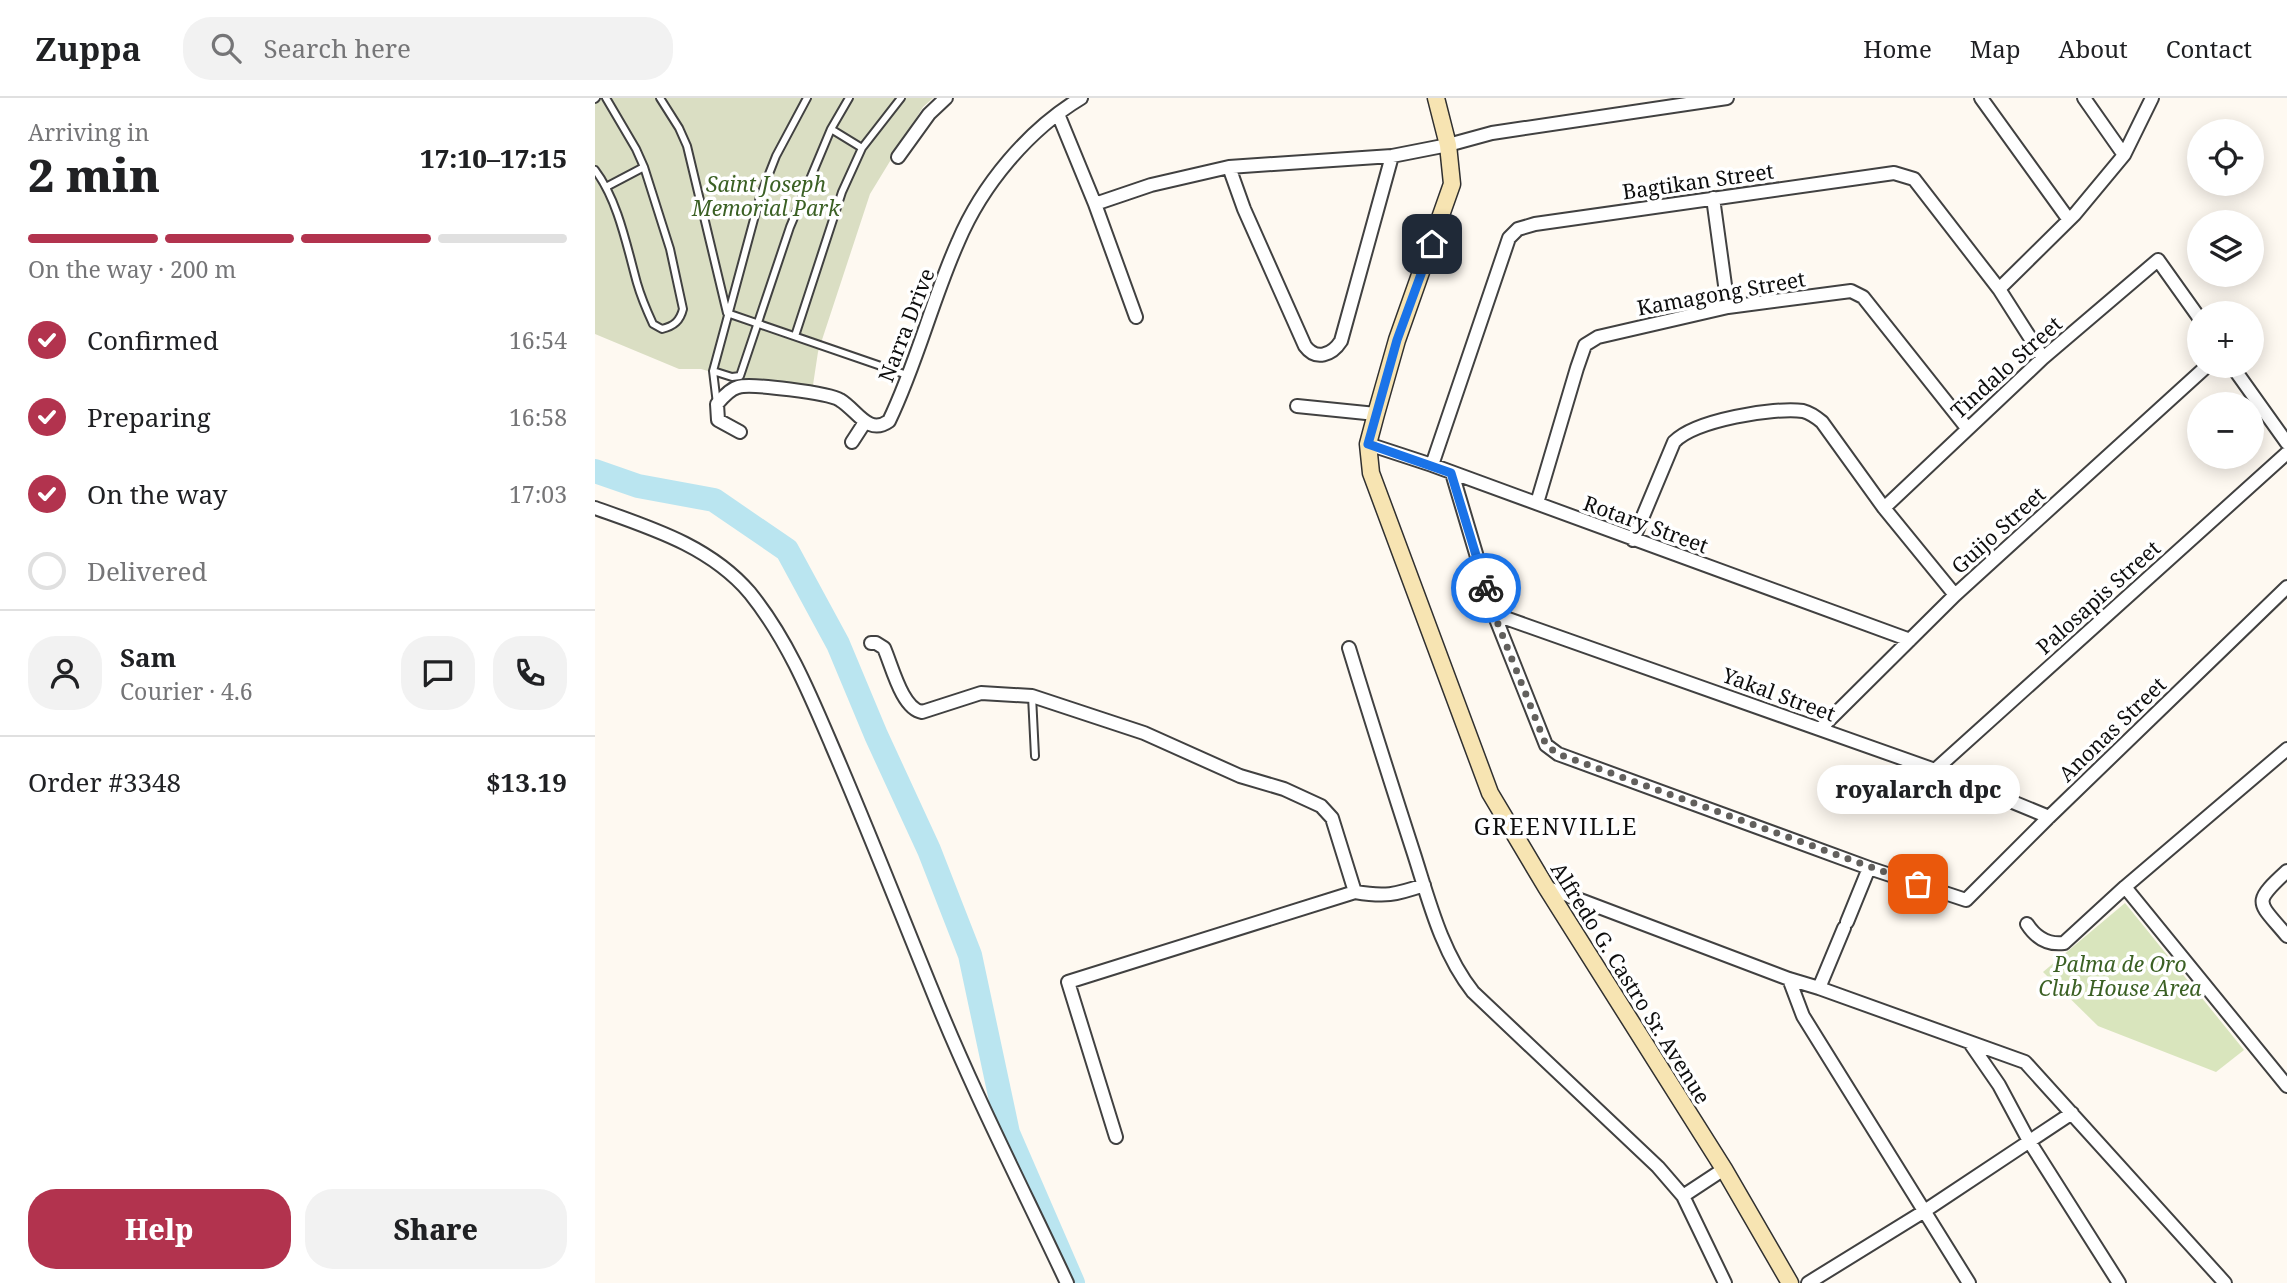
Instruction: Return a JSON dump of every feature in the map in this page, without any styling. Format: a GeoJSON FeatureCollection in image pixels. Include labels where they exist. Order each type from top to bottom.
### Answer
{"type":"FeatureCollection","features":[{"type":"Feature","properties":{"kind":"street"},"geometry":{"type":"LineString","coordinates":[[898,157],[929,114],[946,98]]}},
{"type":"Feature","properties":{"kind":"street","name":"Narra Drive"},"geometry":{"type":"LineString","coordinates":[[865,422],[874,426],[890,421],[957,242],[975,207],[1059,107],[1081,98]]}},
{"type":"Feature","properties":{"kind":"street","name":"Alfredo G. Castro Sr. Avenue"},"geometry":{"type":"LineString","coordinates":[[1436,98],[1448,145],[1452,184],[1450,196],[1397,340],[1368,444],[1371,473],[1490,793],[1545,887],[1724,1169],[1790,1283]]}},
{"type":"Feature","properties":{"kind":"street"},"geometry":{"type":"LineString","coordinates":[[1095,204],[1151,185],[1229,167],[1392,156],[1492,133],[1727,98]]}},
{"type":"Feature","properties":{"kind":"street"},"geometry":{"type":"LineString","coordinates":[[1981,98],[2069,220]]}},
{"type":"Feature","properties":{"kind":"street"},"geometry":{"type":"LineString","coordinates":[[2084,98],[2124,155]]}},
{"type":"Feature","properties":{"kind":"street"},"geometry":{"type":"LineString","coordinates":[[1999,289],[2069,220],[2124,155],[2152,98]]}},
{"type":"Feature","properties":{"kind":"street"},"geometry":{"type":"LineString","coordinates":[[1059,107],[1136,317]]}},
{"type":"Feature","properties":{"kind":"street"},"geometry":{"type":"LineString","coordinates":[[1229,167],[1244,209],[1305,346],[1310,353],[1318,355],[1329,354],[1341,341],[1392,156]]}},
{"type":"Feature","properties":{"kind":"street","name":"Bagtikan Street"},"geometry":{"type":"LineString","coordinates":[[1432,465],[1512,233],[1535,224],[1902,174],[1915,179],[1999,289],[2043,358]]}},
{"type":"Feature","properties":{"kind":"street"},"geometry":{"type":"LineString","coordinates":[[1713,198],[1728,307]]}},
{"type":"Feature","properties":{"kind":"street","name":"Tindalo Street"},"geometry":{"type":"LineString","coordinates":[[1884,508],[2043,358],[2158,260],[2187,301]]}},
{"type":"Feature","properties":{"kind":"street","name":"Kamagong Street"},"geometry":{"type":"LineString","coordinates":[[1537,503],[1585,345],[1598,337],[1728,307],[1851,291],[1863,297],[1967,428]]}},
{"type":"Feature","properties":{"kind":"street","name":"Guijo Street"},"geometry":{"type":"LineString","coordinates":[[1820,729],[1955,595],[2194,378]]}},
{"type":"Feature","properties":{"kind":"street"},"geometry":{"type":"LineString","coordinates":[[2241,378],[2287,443]]}},
{"type":"Feature","properties":{"kind":"street"},"geometry":{"type":"LineString","coordinates":[[740,432],[718,420],[717,404],[733,389],[766,387],[839,398],[865,422],[852,442]]}},
{"type":"Feature","properties":{"kind":"street"},"geometry":{"type":"LineString","coordinates":[[1297,406],[1376,414]]}},
{"type":"Feature","properties":{"kind":"street"},"geometry":{"type":"LineString","coordinates":[[1633,540],[1674,442],[1689,431],[1714,422],[1740,416],[1792,411],[1813,415],[1822,422],[1884,508],[1955,595]]}},
{"type":"Feature","properties":{"kind":"street","name":"Rotary Street"},"geometry":{"type":"LineString","coordinates":[[1368,444],[1910,640]]}},
{"type":"Feature","properties":{"kind":"street","name":"Palosapis Street"},"geometry":{"type":"LineString","coordinates":[[1935,770],[2287,453]]}},
{"type":"Feature","properties":{"kind":"street"},"geometry":{"type":"LineString","coordinates":[[1451,473],[1494,614],[1546,745],[1558,754],[1869,868],[1819,988]]}},
{"type":"Feature","properties":{"kind":"street"},"geometry":{"type":"LineString","coordinates":[[595,508],[688,543],[716,561],[749,592],[781,637],[809,690],[863,815],[981,1106],[1067,1283]]}},
{"type":"Feature","properties":{"kind":"street","name":"Anonas Street"},"geometry":{"type":"LineString","coordinates":[[1869,868],[1966,900],[2287,587]]}},
{"type":"Feature","properties":{"kind":"street","name":"Yakal Street"},"geometry":{"type":"LineString","coordinates":[[1494,614],[1935,770],[2049,817]]}},
{"type":"Feature","properties":{"kind":"street"},"geometry":{"type":"LineString","coordinates":[[871,643],[884,648],[908,705],[917,712],[981,693],[1033,696],[1144,733],[1240,776],[1284,789],[1321,806],[1332,818],[1355,892]]}},
{"type":"Feature","properties":{"kind":"street"},"geometry":{"type":"LineString","coordinates":[[1349,648],[1424,885],[1460,975],[1473,992],[1658,1167],[1682,1196],[1725,1283]]}},
{"type":"Feature","properties":{"kind":"street"},"geometry":{"type":"LineString","coordinates":[[2027,924],[2031,931],[2046,942],[2064,943],[2125,887],[2283,753],[2287,769]]}},
{"type":"Feature","properties":{"kind":"street"},"geometry":{"type":"LineString","coordinates":[[2287,871],[2263,892],[2262,901],[2263,908],[2287,936]]}},
{"type":"Feature","properties":{"kind":"street"},"geometry":{"type":"LineString","coordinates":[[1116,1136],[1068,982],[1355,892],[1395,895],[1424,885]]}},
{"type":"Feature","properties":{"kind":"street"},"geometry":{"type":"LineString","coordinates":[[1545,887],[1789,979],[2025,1062],[2225,1283]]}},
{"type":"Feature","properties":{"kind":"street"},"geometry":{"type":"LineString","coordinates":[[2125,887],[2287,1086]]}},
{"type":"Feature","properties":{"kind":"street"},"geometry":{"type":"LineString","coordinates":[[1789,979],[1803,1016],[1969,1283]]}},
{"type":"Feature","properties":{"kind":"street"},"geometry":{"type":"LineString","coordinates":[[1970,1043],[2119,1283]]}},
{"type":"Feature","properties":{"kind":"street"},"geometry":{"type":"LineString","coordinates":[[1808,1283],[1923,1212],[2072,1113]]}},
{"type":"Feature","properties":{"kind":"street"},"geometry":{"type":"LineString","coordinates":[[1682,1196],[1724,1169]]}},
{"type":"Feature","properties":{"kind":"lane"},"geometry":{"type":"LineString","coordinates":[[595,170],[606,187],[618,217],[637,285],[653,324],[662,329],[671,326],[681,317],[682,300],[670,249],[644,167],[605,98]]}},
{"type":"Feature","properties":{"kind":"lane"},"geometry":{"type":"LineString","coordinates":[[660,98],[687,146],[727,313]]}},
{"type":"Feature","properties":{"kind":"lane"},"geometry":{"type":"LineString","coordinates":[[717,404],[713,371],[760,197],[776,156],[807,98]]}},
{"type":"Feature","properties":{"kind":"lane"},"geometry":{"type":"LineString","coordinates":[[713,371],[732,377],[740,376],[790,227],[831,129],[849,98]]}},
{"type":"Feature","properties":{"kind":"lane"},"geometry":{"type":"LineString","coordinates":[[795,336],[842,192],[862,148],[901,98]]}},
{"type":"Feature","properties":{"kind":"lane"},"geometry":{"type":"LineString","coordinates":[[831,129],[862,148]]}},
{"type":"Feature","properties":{"kind":"lane"},"geometry":{"type":"LineString","coordinates":[[606,187],[644,167]]}},
{"type":"Feature","properties":{"kind":"lane"},"geometry":{"type":"LineString","coordinates":[[727,313],[907,375]]}},
{"type":"Feature","properties":{"kind":"lane"},"geometry":{"type":"LineString","coordinates":[[1033,696],[1035,756]]}},
{"type":"Feature","properties":{"kind":"green space","name":"Saint Joseph Memorial Park"},"geometry":{"type":"Polygon","coordinates":[[[595,98],[933,98],[923,107],[870,194],[818,352],[813,385],[739,380],[701,369],[679,369],[595,334],[595,98]]]}},
{"type":"Feature","properties":{"kind":"green space","name":"Palma de Oro Club House Area"},"geometry":{"type":"Polygon","coordinates":[[[2125,903],[2244,1050],[2216,1072],[2098,1026],[2043,972],[2125,903]]]}},
{"type":"Feature","properties":{"kind":"waterway"},"geometry":{"type":"LineString","coordinates":[[595,471],[638,486],[714,500],[787,550],[838,644],[929,850],[970,955],[1008,1133],[1073,1283]]}},
{"type":"Feature","properties":{"kind":"way so far"},"geometry":{"type":"LineString","coordinates":[[1486,588],[1546,745],[1558,754],[1918,884]]}},
{"type":"Feature","properties":{"kind":"place","name":"royalarch dpc"},"geometry":{"type":"Point","coordinates":[1918,884]}},
{"type":"Feature","properties":{"kind":"district","name":"GREENVILLE"},"geometry":{"type":"Point","coordinates":[1556,826]}},
{"type":"Feature","properties":{"kind":"route"},"geometry":{"type":"LineString","coordinates":[[1432,244],[1397,340],[1368,444],[1451,473],[1486,588]]}}]}
